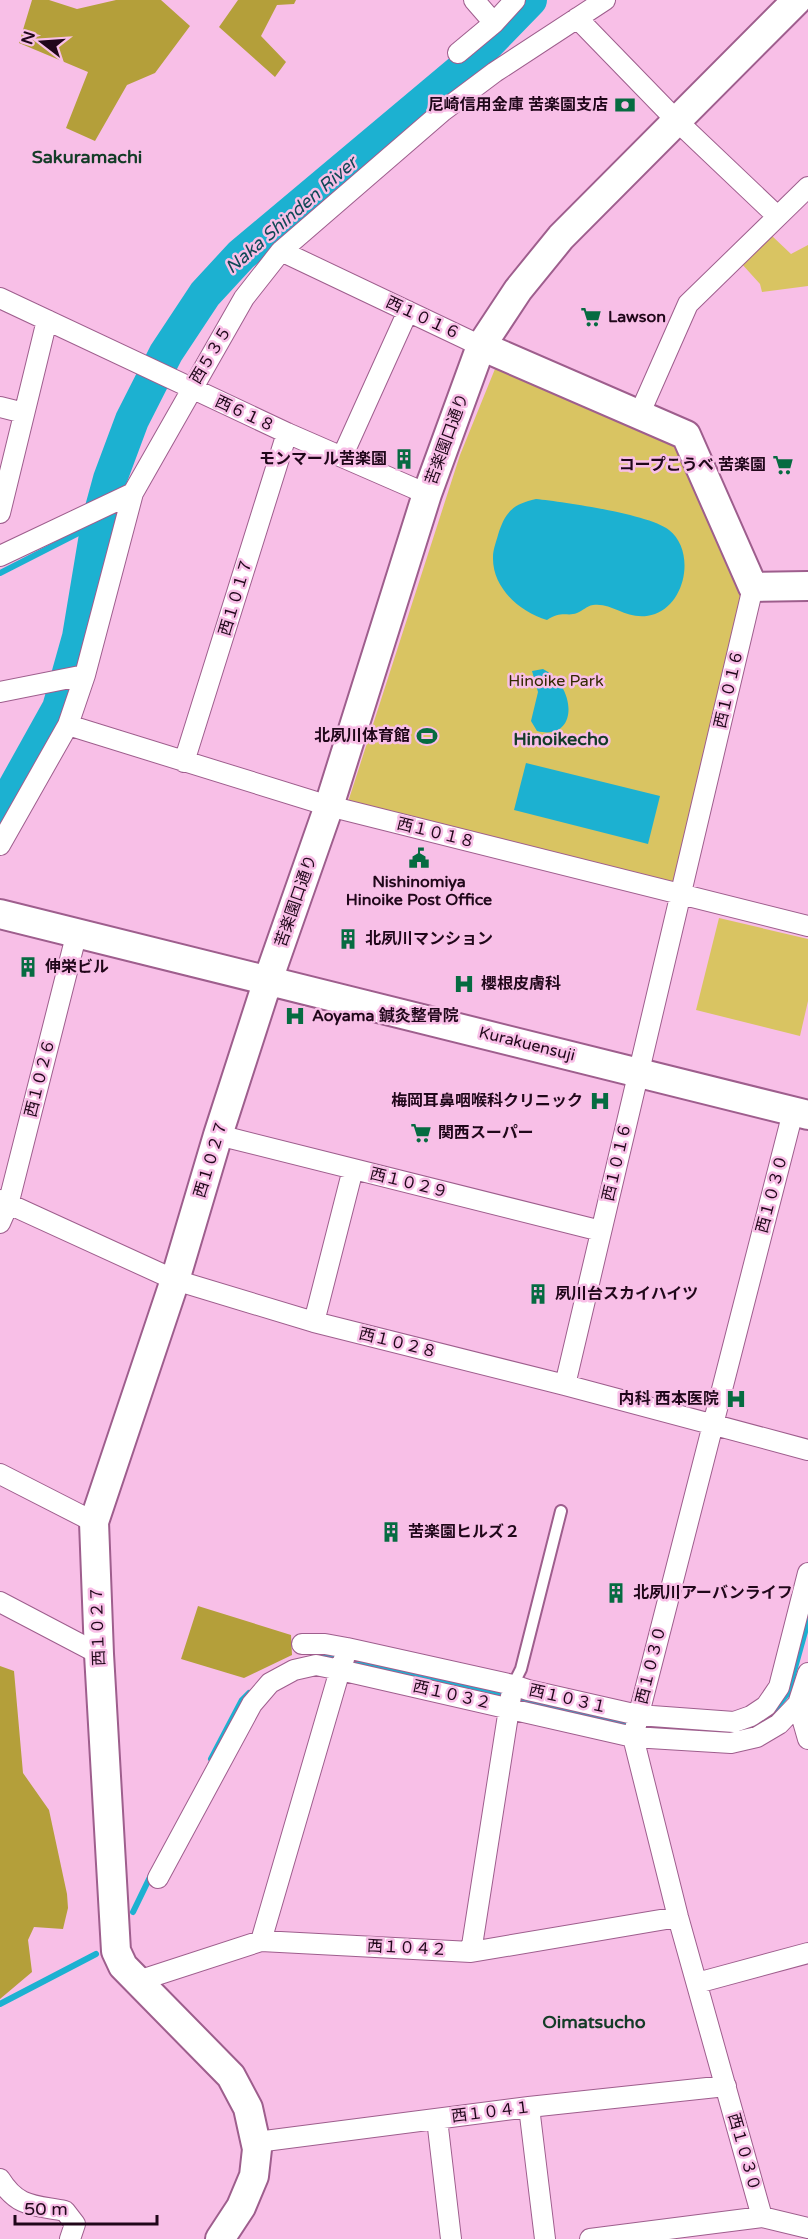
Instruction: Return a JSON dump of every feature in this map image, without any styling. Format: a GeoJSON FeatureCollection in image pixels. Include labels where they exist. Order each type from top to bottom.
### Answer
{"type":"FeatureCollection","features":[{"type":"Feature","properties":{"kind":"street"},"geometry":{"type":"LineString","coordinates":[[474,0],[494,23]]}},
{"type":"Feature","properties":{"kind":"street"},"geometry":{"type":"LineString","coordinates":[[458,53],[494,23],[515,0]]}},
{"type":"Feature","properties":{"kind":"street","name":"西５３５"},"geometry":{"type":"LineString","coordinates":[[0,845],[68,725],[85,675],[133,493],[244,298],[281,251],[443,111],[495,72],[605,0]]}},
{"type":"Feature","properties":{"kind":"street","name":"苦楽園口通り"},"geometry":{"type":"LineString","coordinates":[[268,980],[328,806],[427,494],[481,346],[518,290],[561,237],[797,0]]}},
{"type":"Feature","properties":{"kind":"street"},"geometry":{"type":"LineString","coordinates":[[577,18],[677,121],[777,216]]}},
{"type":"Feature","properties":{"kind":"street"},"geometry":{"type":"LineString","coordinates":[[639,415],[688,304],[808,187]]}},
{"type":"Feature","properties":{"kind":"street","name":"西１０１６"},"geometry":{"type":"LineString","coordinates":[[281,251],[481,346],[686,435],[753,587],[565,1385]]}},
{"type":"Feature","properties":{"kind":"street","name":"西６１８"},"geometry":{"type":"LineString","coordinates":[[0,298],[191,389],[427,494]]}},
{"type":"Feature","properties":{"kind":"street"},"geometry":{"type":"LineString","coordinates":[[342,457],[408,311]]}},
{"type":"Feature","properties":{"kind":"street"},"geometry":{"type":"LineString","coordinates":[[0,513],[46,320]]}},
{"type":"Feature","properties":{"kind":"street"},"geometry":{"type":"LineString","coordinates":[[0,407],[24,413]]}},
{"type":"Feature","properties":{"kind":"street","name":"西１０１７"},"geometry":{"type":"LineString","coordinates":[[184,762],[287,433]]}},
{"type":"Feature","properties":{"kind":"street"},"geometry":{"type":"LineString","coordinates":[[0,556],[133,493]]}},
{"type":"Feature","properties":{"kind":"street"},"geometry":{"type":"LineString","coordinates":[[753,587],[808,586]]}},
{"type":"Feature","properties":{"kind":"street"},"geometry":{"type":"LineString","coordinates":[[0,692],[85,675]]}},
{"type":"Feature","properties":{"kind":"street","name":"西１０１８"},"geometry":{"type":"LineString","coordinates":[[68,725],[328,806],[808,926]]}},
{"type":"Feature","properties":{"kind":"street","name":"Kurakuensuji"},"geometry":{"type":"LineString","coordinates":[[0,914],[801,1114]]}},
{"type":"Feature","properties":{"kind":"street","name":"西１０２６"},"geometry":{"type":"LineString","coordinates":[[0,1223],[77,932]]}},
{"type":"Feature","properties":{"kind":"street","name":"西１０２７"},"geometry":{"type":"LineString","coordinates":[[220,2239],[241,2207],[254,2176],[257,2142],[248,2108],[231,2076],[123,1966],[116,1951],[94,1522],[176,1280],[218,1135],[268,980]]}},
{"type":"Feature","properties":{"kind":"street","name":"西１０３０"},"geometry":{"type":"LineString","coordinates":[[762,2217],[678,1917],[633,1737],[712,1425],[801,1114]]}},
{"type":"Feature","properties":{"kind":"street","name":"西１０２９"},"geometry":{"type":"LineString","coordinates":[[218,1135],[601,1231]]}},
{"type":"Feature","properties":{"kind":"street"},"geometry":{"type":"LineString","coordinates":[[314,1322],[353,1169]]}},
{"type":"Feature","properties":{"kind":"street","name":"西１０２８"},"geometry":{"type":"LineString","coordinates":[[4,1203],[176,1280],[314,1322],[565,1385],[808,1450]]}},
{"type":"Feature","properties":{"kind":"street"},"geometry":{"type":"LineString","coordinates":[[0,1473],[94,1522]]}},
{"type":"Feature","properties":{"kind":"street","name":"西１０３１"},"geometry":{"type":"LineString","coordinates":[[302,1644],[325,1644],[347,1648],[638,1715],[734,1722],[751,1716],[766,1706],[779,1688],[808,1574]]}},
{"type":"Feature","properties":{"kind":"street"},"geometry":{"type":"LineString","coordinates":[[0,1602],[99,1654]]}},
{"type":"Feature","properties":{"kind":"street"},"geometry":{"type":"LineString","coordinates":[[261,1941],[347,1648]]}},
{"type":"Feature","properties":{"kind":"street","name":"西１０３２"},"geometry":{"type":"LineString","coordinates":[[158,1878],[252,1704],[270,1683],[294,1670],[316,1665],[633,1737],[731,1743],[757,1737],[779,1724],[798,1704],[808,1673]]}},
{"type":"Feature","properties":{"kind":"street"},"geometry":{"type":"LineString","coordinates":[[471,1952],[513,1685]]}},
{"type":"Feature","properties":{"kind":"street"},"geometry":{"type":"LineString","coordinates":[[798,1704],[808,1739]]}},
{"type":"Feature","properties":{"kind":"street","name":"西１０４２"},"geometry":{"type":"LineString","coordinates":[[138,1981],[261,1941],[471,1952],[678,1917]]}},
{"type":"Feature","properties":{"kind":"street"},"geometry":{"type":"LineString","coordinates":[[697,1983],[808,1953]]}},
{"type":"Feature","properties":{"kind":"street","name":"西１０４１"},"geometry":{"type":"LineString","coordinates":[[257,2142],[529,2107],[726,2086]]}},
{"type":"Feature","properties":{"kind":"street"},"geometry":{"type":"LineString","coordinates":[[529,2107],[545,2239]]}},
{"type":"Feature","properties":{"kind":"street"},"geometry":{"type":"LineString","coordinates":[[437,2119],[451,2239]]}},
{"type":"Feature","properties":{"kind":"street"},"geometry":{"type":"LineString","coordinates":[[0,2179],[6,2189],[20,2202],[65,2211],[75,2224],[70,2239]]}},
{"type":"Feature","properties":{"kind":"street"},"geometry":{"type":"LineString","coordinates":[[590,2239],[762,2217],[808,2228]]}},
{"type":"Feature","properties":{"kind":"lane"},"geometry":{"type":"LineString","coordinates":[[513,1685],[521,1669],[561,1511]]}},
{"type":"Feature","properties":{"kind":"green space"},"geometry":{"type":"Polygon","coordinates":[[[771,235],[791,254],[808,245],[808,286],[762,292],[760,284],[741,263],[771,235]]]}},
{"type":"Feature","properties":{"kind":"green space","name":"Hinoike Park"},"geometry":{"type":"Polygon","coordinates":[[[497,364],[681,447],[742,593],[675,880],[669,883],[348,802],[460,455],[497,364]]]}},
{"type":"Feature","properties":{"kind":"green space"},"geometry":{"type":"Polygon","coordinates":[[[719,918],[808,939],[808,1001],[800,1036],[696,1010],[719,918]]]}},
{"type":"Feature","properties":{"kind":"shaded area"},"geometry":{"type":"Polygon","coordinates":[[[32,0],[49,0],[77,9],[116,0],[161,0],[190,26],[155,73],[127,85],[95,141],[66,128],[88,72],[19,43],[32,0]]]}},
{"type":"Feature","properties":{"kind":"shaded area"},"geometry":{"type":"Polygon","coordinates":[[[238,0],[296,0],[294,4],[277,5],[261,36],[286,62],[275,77],[219,27],[238,0]]]}},
{"type":"Feature","properties":{"kind":"shaded area"},"geometry":{"type":"Polygon","coordinates":[[[198,1606],[291,1635],[292,1655],[244,1678],[181,1659],[198,1606]]]}},
{"type":"Feature","properties":{"kind":"shaded area"},"geometry":{"type":"Polygon","coordinates":[[[0,1666],[14,1671],[23,1773],[49,1810],[68,1908],[63,1929],[34,1927],[28,1940],[32,1972],[0,1999],[0,1666]]]}},
{"type":"Feature","properties":{"kind":"water"},"geometry":{"type":"Polygon","coordinates":[[[536,499],[626,514],[659,524],[669,530],[677,539],[684,562],[684,575],[674,599],[666,608],[645,616],[629,614],[608,606],[593,605],[577,613],[560,614],[547,620],[518,605],[497,579],[493,557],[501,527],[507,515],[521,503],[536,499]]]}},
{"type":"Feature","properties":{"kind":"water"},"geometry":{"type":"Polygon","coordinates":[[[543,669],[562,687],[567,699],[566,721],[560,728],[551,732],[537,731],[531,721],[538,692],[532,671],[543,669]]]}},
{"type":"Feature","properties":{"kind":"water"},"geometry":{"type":"Polygon","coordinates":[[[526,763],[660,796],[648,844],[514,810],[526,763]]]}},
{"type":"Feature","properties":{"kind":"waterway","name":"Naka Shinden River"},"geometry":{"type":"LineString","coordinates":[[0,814],[59,708],[79,637],[98,523],[110,479],[132,420],[166,353],[205,294],[241,255],[464,68],[530,0]]}},
{"type":"Feature","properties":{"kind":"waterway"},"geometry":{"type":"LineString","coordinates":[[0,573],[98,523]]}},
{"type":"Feature","properties":{"kind":"waterway"},"geometry":{"type":"LineString","coordinates":[[771,1714],[788,1693],[808,1621]]}},
{"type":"Feature","properties":{"kind":"waterway"},"geometry":{"type":"LineString","coordinates":[[320,1658],[328,1657],[630,1723]]}},
{"type":"Feature","properties":{"kind":"waterway"},"geometry":{"type":"LineString","coordinates":[[211,1759],[242,1700],[249,1693]]}},
{"type":"Feature","properties":{"kind":"waterway"},"geometry":{"type":"LineString","coordinates":[[133,1912],[151,1875]]}},
{"type":"Feature","properties":{"kind":"waterway"},"geometry":{"type":"LineString","coordinates":[[0,2004],[96,1954]]}},
{"type":"Feature","properties":{"kind":"place","name":"尼崎信用金庫 苦楽園支店"},"geometry":{"type":"Point","coordinates":[625,105]}},
{"type":"Feature","properties":{"kind":"place","name":"Lawson"},"geometry":{"type":"Point","coordinates":[591,317]}},
{"type":"Feature","properties":{"kind":"place","name":"モンマール苦楽園"},"geometry":{"type":"Point","coordinates":[404,459]}},
{"type":"Feature","properties":{"kind":"place","name":"コープこうべ 苦楽園"},"geometry":{"type":"Point","coordinates":[783,465]}},
{"type":"Feature","properties":{"kind":"place","name":"北夙川体育館"},"geometry":{"type":"Point","coordinates":[427,736]}},
{"type":"Feature","properties":{"kind":"place","name":"Nishinomiya Hinoike Post Office"},"geometry":{"type":"Point","coordinates":[419,858]}},
{"type":"Feature","properties":{"kind":"place","name":"北夙川マンション"},"geometry":{"type":"Point","coordinates":[348,939]}},
{"type":"Feature","properties":{"kind":"place","name":"伸栄ビル"},"geometry":{"type":"Point","coordinates":[28,967]}},
{"type":"Feature","properties":{"kind":"place","name":"櫻根皮膚科"},"geometry":{"type":"Point","coordinates":[464,984]}},
{"type":"Feature","properties":{"kind":"place","name":"Aoyama 鍼灸整骨院"},"geometry":{"type":"Point","coordinates":[295,1016]}},
{"type":"Feature","properties":{"kind":"place","name":"梅岡耳鼻咽喉科クリニック"},"geometry":{"type":"Point","coordinates":[600,1101]}},
{"type":"Feature","properties":{"kind":"place","name":"関西スーパー"},"geometry":{"type":"Point","coordinates":[421,1133]}},
{"type":"Feature","properties":{"kind":"place","name":"夙川台スカイハイツ"},"geometry":{"type":"Point","coordinates":[538,1294]}},
{"type":"Feature","properties":{"kind":"place","name":"内科 西本医院"},"geometry":{"type":"Point","coordinates":[736,1399]}},
{"type":"Feature","properties":{"kind":"place","name":"苦楽園ヒルズ２"},"geometry":{"type":"Point","coordinates":[391,1532]}},
{"type":"Feature","properties":{"kind":"place","name":"北夙川アーバンライフ"},"geometry":{"type":"Point","coordinates":[616,1593]}},
{"type":"Feature","properties":{"kind":"district","name":"Sakuramachi"},"geometry":{"type":"Point","coordinates":[87,157]}},
{"type":"Feature","properties":{"kind":"district","name":"Hinoikecho"},"geometry":{"type":"Point","coordinates":[561,739]}},
{"type":"Feature","properties":{"kind":"district","name":"Oimatsucho"},"geometry":{"type":"Point","coordinates":[594,2022]}}]}
